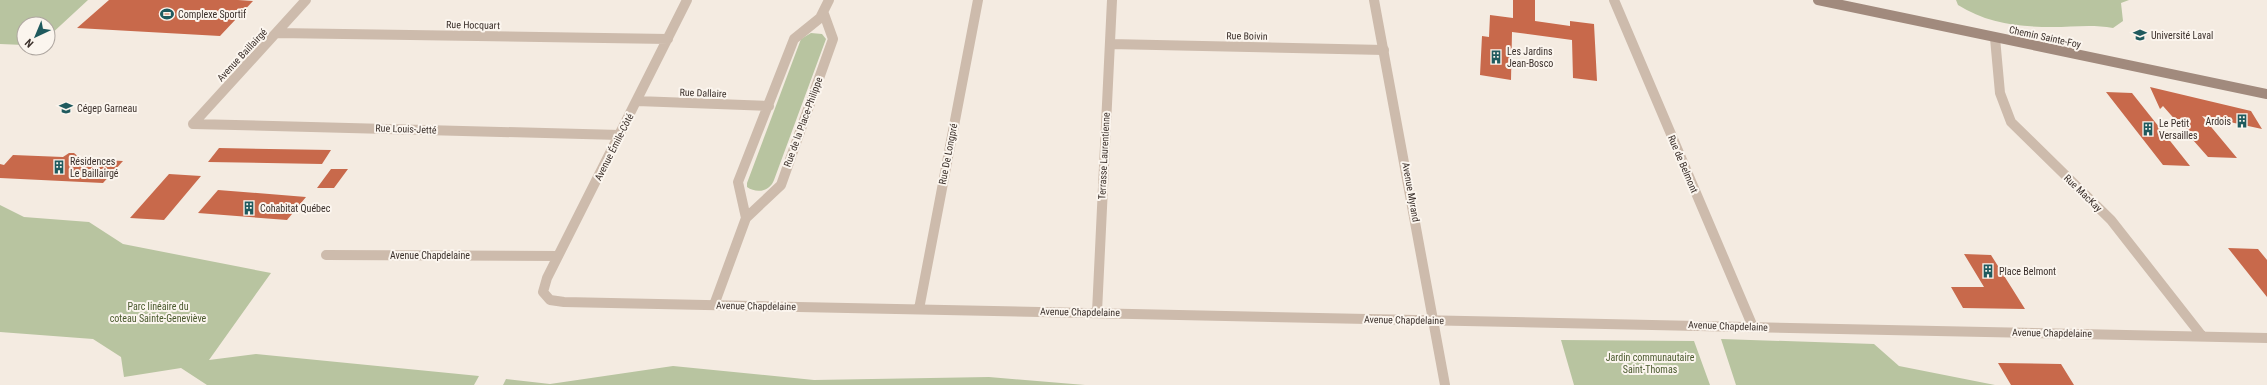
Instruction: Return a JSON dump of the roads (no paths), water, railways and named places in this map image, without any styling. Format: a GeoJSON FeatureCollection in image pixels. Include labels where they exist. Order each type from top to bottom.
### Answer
{"type":"FeatureCollection","features":[{"type":"Feature","properties":{"kind":"main road","name":"Chemin Sainte-Foy"},"geometry":{"type":"LineString","coordinates":[[1818,0],[2267,94]]}},
{"type":"Feature","properties":{"kind":"street","name":"Avenue Baillairgé"},"geometry":{"type":"LineString","coordinates":[[193,124],[306,0]]}},
{"type":"Feature","properties":{"kind":"street","name":"Avenue Émile-Côté"},"geometry":{"type":"LineString","coordinates":[[544,294],[545,284],[558,256],[687,0]]}},
{"type":"Feature","properties":{"kind":"street"},"geometry":{"type":"LineString","coordinates":[[746,218],[738,182],[794,39],[824,14],[829,0]]}},
{"type":"Feature","properties":{"kind":"street","name":"Rue De Longpré"},"geometry":{"type":"LineString","coordinates":[[919,309],[978,0]]}},
{"type":"Feature","properties":{"kind":"street","name":"Terrasse Laurentienne"},"geometry":{"type":"LineString","coordinates":[[1097,312],[1112,0]]}},
{"type":"Feature","properties":{"kind":"street","name":"Avenue Myrand"},"geometry":{"type":"LineString","coordinates":[[1374,0],[1445,385]]}},
{"type":"Feature","properties":{"kind":"street","name":"Rue de Belmont"},"geometry":{"type":"LineString","coordinates":[[1614,0],[1713,236],[1753,327]]}},
{"type":"Feature","properties":{"kind":"street","name":"Rue de la Place-Philippe"},"geometry":{"type":"LineString","coordinates":[[714,305],[746,218],[781,184],[833,39],[824,14]]}},
{"type":"Feature","properties":{"kind":"street","name":"Rue Hocquart"},"geometry":{"type":"LineString","coordinates":[[277,33],[668,39]]}},
{"type":"Feature","properties":{"kind":"street","name":"Rue MacKay"},"geometry":{"type":"LineString","coordinates":[[1995,38],[2000,93],[2011,122],[2111,220],[2202,336]]}},
{"type":"Feature","properties":{"kind":"street","name":"Rue Boivin"},"geometry":{"type":"LineString","coordinates":[[1110,44],[1384,50]]}},
{"type":"Feature","properties":{"kind":"street","name":"Rue Dallaire"},"geometry":{"type":"LineString","coordinates":[[637,101],[769,106]]}},
{"type":"Feature","properties":{"kind":"street","name":"Rue Louis-Jetté"},"geometry":{"type":"LineString","coordinates":[[193,124],[620,135]]}},
{"type":"Feature","properties":{"kind":"street","name":"Avenue Chapdelaine"},"geometry":{"type":"LineString","coordinates":[[326,255],[558,256]]}},
{"type":"Feature","properties":{"kind":"street","name":"Avenue Chapdelaine"},"geometry":{"type":"LineString","coordinates":[[544,294],[555,302],[1097,312],[1434,321],[2267,338]]}},
{"type":"Feature","properties":{"kind":"place","name":"Complexe Sportif"},"geometry":{"type":"Point","coordinates":[167,14]}},
{"type":"Feature","properties":{"kind":"place","name":"Université Laval"},"geometry":{"type":"Point","coordinates":[2140,35]}},
{"type":"Feature","properties":{"kind":"place","name":"Les Jardins Jean-Bosco"},"geometry":{"type":"Point","coordinates":[1496,57]}},
{"type":"Feature","properties":{"kind":"place","name":"Cégep Garneau"},"geometry":{"type":"Point","coordinates":[66,108]}},
{"type":"Feature","properties":{"kind":"place","name":"Ardois"},"geometry":{"type":"Point","coordinates":[2242,121]}},
{"type":"Feature","properties":{"kind":"place","name":"Le Petit Versailles"},"geometry":{"type":"Point","coordinates":[2148,129]}},
{"type":"Feature","properties":{"kind":"place","name":"Résidences Le Baillairgé"},"geometry":{"type":"Point","coordinates":[59,167]}},
{"type":"Feature","properties":{"kind":"place","name":"Cohabitat Québec"},"geometry":{"type":"Point","coordinates":[249,208]}},
{"type":"Feature","properties":{"kind":"place","name":"Place Belmont"},"geometry":{"type":"Point","coordinates":[1988,271]}},
{"type":"Feature","properties":{"kind":"park label","name":"Parc linéaire du coteau Sainte-Geneviève"},"geometry":{"type":"Point","coordinates":[158,312]}},
{"type":"Feature","properties":{"kind":"park label","name":"Jardin communautaire Saint-Thomas"},"geometry":{"type":"Point","coordinates":[1650,362]}}]}
